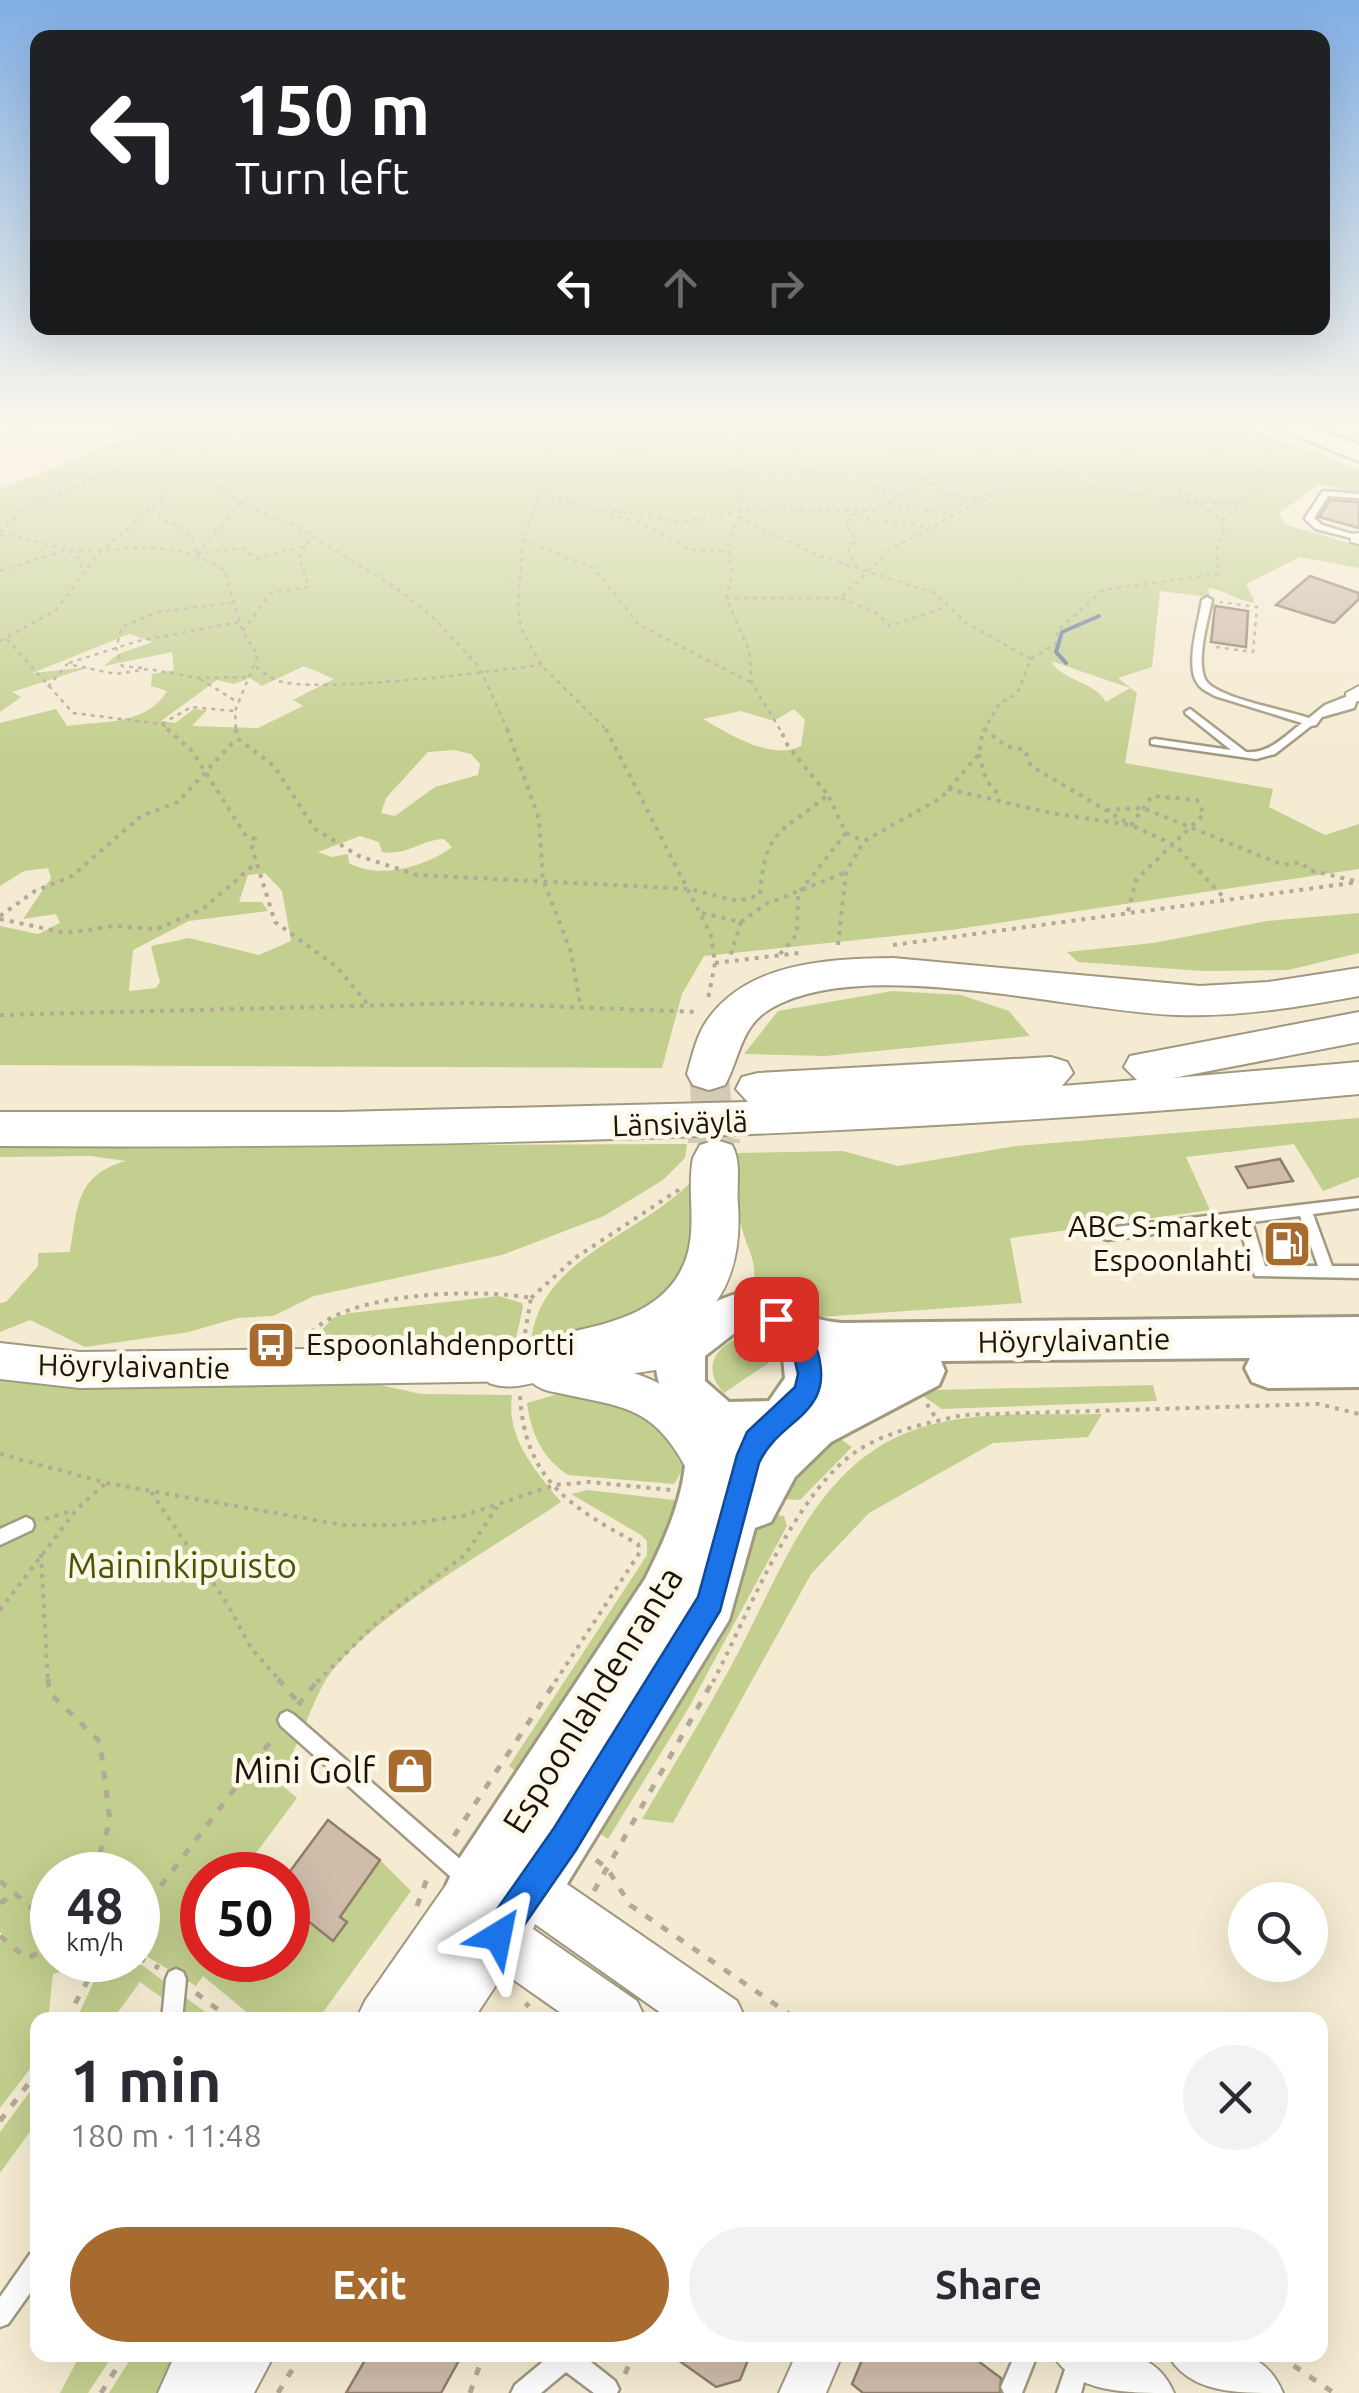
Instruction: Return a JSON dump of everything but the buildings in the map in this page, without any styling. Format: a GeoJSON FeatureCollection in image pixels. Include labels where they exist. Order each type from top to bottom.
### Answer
{"type":"FeatureCollection","features":[{"type":"Feature","properties":{"kind":"highway"},"geometry":{"type":"LineString","coordinates":[[710,1074],[720,1035],[742,1009],[774,989],[815,976],[876,972],[1201,1000],[1289,994],[1359,982]]}},
{"type":"Feature","properties":{"kind":"highway"},"geometry":{"type":"LineString","coordinates":[[1146,1068],[1359,1026]]}},
{"type":"Feature","properties":{"kind":"highway","name":"Länsiväylä"},"geometry":{"type":"LineString","coordinates":[[0,1098],[456,1099],[730,1090],[1146,1068],[1359,1046]]}},
{"type":"Feature","properties":{"kind":"highway","name":"Länsiväylä"},"geometry":{"type":"LineString","coordinates":[[0,1129],[430,1130],[677,1124],[906,1115],[1359,1078]]}},
{"type":"Feature","properties":{"kind":"highway"},"geometry":{"type":"LineString","coordinates":[[704,1326],[735,1293],[739,1268],[705,1162]]}},
{"type":"Feature","properties":{"kind":"highway"},"geometry":{"type":"LineString","coordinates":[[524,1370],[548,1353],[601,1349],[654,1330],[692,1301],[702,1287],[714,1245],[711,1177],[705,1162]]}},
{"type":"Feature","properties":{"kind":"main road"},"geometry":{"type":"LineString","coordinates":[[756,1314],[792,1330],[810,1358],[791,1406],[736,1425],[696,1405],[680,1374],[684,1348],[704,1326],[756,1314]]}},
{"type":"Feature","properties":{"kind":"main road","name":"Höyrylaivantie"},"geometry":{"type":"LineString","coordinates":[[524,1370],[661,1353],[704,1326]]}},
{"type":"Feature","properties":{"kind":"main road","name":"Höyrylaivantie"},"geometry":{"type":"LineString","coordinates":[[792,1330],[820,1342],[842,1343],[1359,1337]]}},
{"type":"Feature","properties":{"kind":"main road","name":"Höyrylaivantie"},"geometry":{"type":"LineString","coordinates":[[0,1362],[98,1370],[524,1370],[624,1375],[665,1385],[696,1405]]}},
{"type":"Feature","properties":{"kind":"main road","name":"Höyrylaivantie"},"geometry":{"type":"LineString","coordinates":[[791,1406],[832,1376],[943,1370],[1359,1367]]}},
{"type":"Feature","properties":{"kind":"main road"},"geometry":{"type":"LineString","coordinates":[[524,1370],[648,1394],[680,1419],[697,1480]]}},
{"type":"Feature","properties":{"kind":"main road","name":"Höyrylaivantie"},"geometry":{"type":"LineString","coordinates":[[710,1602],[732,1566],[759,1490],[786,1451],[815,1425],[853,1402],[943,1370]]}},
{"type":"Feature","properties":{"kind":"main road","name":"Espoonlahdenranta"},"geometry":{"type":"LineString","coordinates":[[388,2012],[459,1870],[663,1596],[698,1517],[697,1480],[710,1436],[696,1405]]}},
{"type":"Feature","properties":{"kind":"main road","name":"Espoonlahdenranta"},"geometry":{"type":"LineString","coordinates":[[446,2012],[530,1889],[710,1602],[746,1463],[756,1440],[791,1406]]}},
{"type":"Feature","properties":{"kind":"main road"},"geometry":{"type":"LineString","coordinates":[[459,1870],[530,1889],[705,2012]]}},
{"type":"Feature","properties":{"kind":"main road"},"geometry":{"type":"LineString","coordinates":[[459,1870],[498,1936],[607,2012]]}},
{"type":"Feature","properties":{"kind":"main road"},"geometry":{"type":"LineString","coordinates":[[190,2393],[205,2362]]}},
{"type":"Feature","properties":{"kind":"main road"},"geometry":{"type":"LineString","coordinates":[[217,2393],[239,2362]]}},
{"type":"Feature","properties":{"kind":"main road"},"geometry":{"type":"LineString","coordinates":[[1093,2362],[1142,2393]]}},
{"type":"Feature","properties":{"kind":"main road"},"geometry":{"type":"LineString","coordinates":[[1209,2362],[1251,2393]]}},
{"type":"Feature","properties":{"kind":"street"},"geometry":{"type":"LineString","coordinates":[[802,2393],[815,2362]]}},
{"type":"Feature","properties":{"kind":"lane"},"geometry":{"type":"LineString","coordinates":[[1333,531],[1358,538]]}},
{"type":"Feature","properties":{"kind":"lane"},"geometry":{"type":"LineString","coordinates":[[1207,600],[1200,672],[1208,689],[1234,701],[1284,710],[1312,723]]}},
{"type":"Feature","properties":{"kind":"lane"},"geometry":{"type":"LineString","coordinates":[[1155,742],[1242,755],[1271,752],[1324,715],[1346,708],[1356,694]]}},
{"type":"Feature","properties":{"kind":"lane"},"geometry":{"type":"LineString","coordinates":[[1190,712],[1242,755]]}},
{"type":"Feature","properties":{"kind":"lane"},"geometry":{"type":"LineString","coordinates":[[1107,1234],[1359,1203]]}},
{"type":"Feature","properties":{"kind":"lane"},"geometry":{"type":"LineString","coordinates":[[1304,1211],[1327,1272]]}},
{"type":"Feature","properties":{"kind":"lane"},"geometry":{"type":"LineString","coordinates":[[1242,1216],[1260,1272],[1359,1272]]}},
{"type":"Feature","properties":{"kind":"lane"},"geometry":{"type":"LineString","coordinates":[[0,1537],[26,1526]]}},
{"type":"Feature","properties":{"kind":"lane"},"geometry":{"type":"LineString","coordinates":[[287,1720],[459,1870]]}},
{"type":"Feature","properties":{"kind":"lane"},"geometry":{"type":"LineString","coordinates":[[173,2012],[176,1979]]}},
{"type":"Feature","properties":{"kind":"lane"},"geometry":{"type":"LineString","coordinates":[[0,2316],[30,2273]]}},
{"type":"Feature","properties":{"kind":"lane"},"geometry":{"type":"LineString","coordinates":[[523,2393],[560,2362]]}},
{"type":"Feature","properties":{"kind":"lane"},"geometry":{"type":"LineString","coordinates":[[572,2362],[607,2389]]}},
{"type":"Feature","properties":{"kind":"lane"},"geometry":{"type":"LineString","coordinates":[[1014,2387],[1023,2362]]}},
{"type":"Feature","properties":{"kind":"lane"},"geometry":{"type":"LineString","coordinates":[[1068,2393],[1079,2362]]}},
{"type":"Feature","properties":{"kind":"path"},"geometry":{"type":"LineString","coordinates":[[0,642],[56,610],[82,572],[126,531]]}},
{"type":"Feature","properties":{"kind":"path"},"geometry":{"type":"LineString","coordinates":[[188,531],[197,554],[224,570],[243,632],[257,649],[256,667],[235,712],[237,738],[274,766],[315,829],[359,856],[417,875],[690,889],[738,901],[760,896],[762,853],[781,826],[828,795]]}},
{"type":"Feature","properties":{"kind":"path"},"geometry":{"type":"LineString","coordinates":[[197,554],[216,531]]}},
{"type":"Feature","properties":{"kind":"path"},"geometry":{"type":"LineString","coordinates":[[299,531],[422,608],[483,674],[524,766],[539,819],[543,880],[572,952],[580,1004]]}},
{"type":"Feature","properties":{"kind":"path"},"geometry":{"type":"LineString","coordinates":[[527,531],[518,602],[521,628],[541,665],[608,730],[690,889],[710,935],[714,963],[800,952]]}},
{"type":"Feature","properties":{"kind":"path"},"geometry":{"type":"LineString","coordinates":[[657,531],[689,549],[729,552]]}},
{"type":"Feature","properties":{"kind":"path"},"geometry":{"type":"LineString","coordinates":[[733,531],[728,543],[732,573],[726,598],[749,650],[752,684]]}},
{"type":"Feature","properties":{"kind":"path"},"geometry":{"type":"LineString","coordinates":[[768,531],[798,547],[869,573],[925,588],[935,593],[944,607],[1031,659]]}},
{"type":"Feature","properties":{"kind":"path"},"geometry":{"type":"LineString","coordinates":[[850,531],[856,539],[848,550],[857,568]]}},
{"type":"Feature","properties":{"kind":"path"},"geometry":{"type":"LineString","coordinates":[[841,598],[852,593],[884,554],[927,531]]}},
{"type":"Feature","properties":{"kind":"path"},"geometry":{"type":"LineString","coordinates":[[1003,800],[986,780],[979,754],[983,728],[1000,703],[1016,694],[1031,659],[1056,643],[1057,632],[1100,591],[1149,581],[1216,578],[1217,543],[1224,531]]}},
{"type":"Feature","properties":{"kind":"path"},"geometry":{"type":"LineString","coordinates":[[0,533],[25,533],[67,550],[80,558],[82,572]]}},
{"type":"Feature","properties":{"kind":"path"},"geometry":{"type":"LineString","coordinates":[[243,632],[271,593],[309,587],[299,557],[312,537]]}},
{"type":"Feature","properties":{"kind":"path"},"geometry":{"type":"LineString","coordinates":[[523,540],[594,568],[599,579],[632,604],[638,624],[752,684],[770,706],[788,746],[828,795],[846,832],[864,841]]}},
{"type":"Feature","properties":{"kind":"path"},"geometry":{"type":"LineString","coordinates":[[0,571],[67,550],[108,545],[197,554],[242,548],[257,560],[305,546]]}},
{"type":"Feature","properties":{"kind":"path"},"geometry":{"type":"LineString","coordinates":[[726,598],[761,594],[841,598],[876,613],[890,626],[944,607]]}},
{"type":"Feature","properties":{"kind":"path"},"geometry":{"type":"LineString","coordinates":[[1201,644],[1253,652],[1257,607],[1207,600]]}},
{"type":"Feature","properties":{"kind":"path"},"geometry":{"type":"LineString","coordinates":[[116,648],[122,639],[122,627],[158,612],[231,602]]}},
{"type":"Feature","properties":{"kind":"path"},"geometry":{"type":"LineString","coordinates":[[48,688],[67,664],[116,648],[239,622]]}},
{"type":"Feature","properties":{"kind":"path"},"geometry":{"type":"LineString","coordinates":[[7,639],[73,713],[162,724],[192,751],[246,836],[254,839],[256,863],[274,922],[338,968],[368,1005]]}},
{"type":"Feature","properties":{"kind":"path"},"geometry":{"type":"LineString","coordinates":[[116,648],[122,666],[198,678],[251,677]]}},
{"type":"Feature","properties":{"kind":"path"},"geometry":{"type":"LineString","coordinates":[[67,664],[116,674],[148,669]]}},
{"type":"Feature","properties":{"kind":"path"},"geometry":{"type":"LineString","coordinates":[[256,667],[278,682],[308,683],[483,674],[541,665]]}},
{"type":"Feature","properties":{"kind":"path"},"geometry":{"type":"LineString","coordinates":[[198,678],[239,703]]}},
{"type":"Feature","properties":{"kind":"path"},"geometry":{"type":"LineString","coordinates":[[162,724],[191,707],[235,712]]}},
{"type":"Feature","properties":{"kind":"path"},"geometry":{"type":"LineString","coordinates":[[983,728],[1006,746],[1025,750],[1031,766],[1130,825],[1176,846],[1227,902]]}},
{"type":"Feature","properties":{"kind":"path"},"geometry":{"type":"LineString","coordinates":[[0,918],[35,891],[72,876],[141,816],[178,802],[237,738]]}},
{"type":"Feature","properties":{"kind":"path"},"geometry":{"type":"LineString","coordinates":[[848,948],[836,947],[846,872],[864,841],[941,798],[979,754]]}},
{"type":"Feature","properties":{"kind":"path"},"geometry":{"type":"LineString","coordinates":[[948,789],[1050,813],[1130,825]]}},
{"type":"Feature","properties":{"kind":"path"},"geometry":{"type":"LineString","coordinates":[[1127,915],[1128,900],[1141,869],[1176,846],[1204,814],[1197,800],[1152,796],[1130,825]]}},
{"type":"Feature","properties":{"kind":"path"},"geometry":{"type":"LineString","coordinates":[[1106,810],[1143,808],[1283,864],[1301,862],[1310,870],[1359,882]]}},
{"type":"Feature","properties":{"kind":"path"},"geometry":{"type":"LineString","coordinates":[[780,954],[797,934],[798,894],[846,832]]}},
{"type":"Feature","properties":{"kind":"path"},"geometry":{"type":"LineString","coordinates":[[0,918],[66,933],[114,926],[158,929],[203,910],[256,863]]}},
{"type":"Feature","properties":{"kind":"path"},"geometry":{"type":"LineString","coordinates":[[729,960],[741,922],[766,904],[846,872]]}},
{"type":"Feature","properties":{"kind":"path"},"geometry":{"type":"LineString","coordinates":[[879,946],[1359,882]]}},
{"type":"Feature","properties":{"kind":"path"},"geometry":{"type":"LineString","coordinates":[[700,913],[741,922]]}},
{"type":"Feature","properties":{"kind":"path"},"geometry":{"type":"LineString","coordinates":[[0,1015],[53,1010],[230,1012],[530,1000],[672,1006],[702,1013]]}},
{"type":"Feature","properties":{"kind":"path"},"geometry":{"type":"LineString","coordinates":[[414,1915],[426,1876],[459,1870],[640,1552],[638,1544],[561,1497],[528,1440],[520,1419],[531,1298],[575,1258],[705,1162]]}},
{"type":"Feature","properties":{"kind":"path"},"geometry":{"type":"LineString","coordinates":[[304,1345],[312,1327],[350,1308],[480,1292],[507,1291],[531,1298]]}},
{"type":"Feature","properties":{"kind":"path"},"geometry":{"type":"LineString","coordinates":[[786,2012],[630,1905],[607,1868],[706,1695],[802,1509],[824,1481],[874,1442],[964,1415],[1319,1404],[1359,1414]]}},
{"type":"Feature","properties":{"kind":"path"},"geometry":{"type":"LineString","coordinates":[[0,1454],[106,1483],[343,1525],[400,1525],[498,1507],[555,1485],[697,1480]]}},
{"type":"Feature","properties":{"kind":"path"},"geometry":{"type":"LineString","coordinates":[[0,1610],[77,1509],[106,1483]]}},
{"type":"Feature","properties":{"kind":"path"},"geometry":{"type":"LineString","coordinates":[[151,1492],[228,1605],[251,1648],[300,1703]]}},
{"type":"Feature","properties":{"kind":"path"},"geometry":{"type":"LineString","coordinates":[[160,1887],[320,1674],[388,1614],[476,1548],[498,1507]]}},
{"type":"Feature","properties":{"kind":"path"},"geometry":{"type":"LineString","coordinates":[[26,1526],[77,1509]]}},
{"type":"Feature","properties":{"kind":"path"},"geometry":{"type":"LineString","coordinates":[[41,1554],[49,1692],[100,1742],[110,1821],[101,1852]]}},
{"type":"Feature","properties":{"kind":"path"},"geometry":{"type":"LineString","coordinates":[[0,1881],[30,1907]]}},
{"type":"Feature","properties":{"kind":"path"},"geometry":{"type":"LineString","coordinates":[[0,1903],[14,1894]]}},
{"type":"Feature","properties":{"kind":"path"},"geometry":{"type":"LineString","coordinates":[[0,1936],[26,1958],[30,1956]]}},
{"type":"Feature","properties":{"kind":"path"},"geometry":{"type":"LineString","coordinates":[[70,2012],[87,1982]]}},
{"type":"Feature","properties":{"kind":"path"},"geometry":{"type":"LineString","coordinates":[[0,2121],[30,2082]]}},
{"type":"Feature","properties":{"kind":"path"},"geometry":{"type":"LineString","coordinates":[[101,2393],[121,2362]]}},
{"type":"Feature","properties":{"kind":"path"},"geometry":{"type":"LineString","coordinates":[[278,2393],[297,2362]]}},
{"type":"Feature","properties":{"kind":"path"},"geometry":{"type":"LineString","coordinates":[[470,2393],[481,2362]]}},
{"type":"Feature","properties":{"kind":"path"},"geometry":{"type":"LineString","coordinates":[[1288,2362],[1334,2393]]}},
{"type":"Feature","properties":{"kind":"green space"},"geometry":{"type":"Polygon","coordinates":[[[0,531],[1306,531],[1359,546],[1359,568],[1300,557],[1246,584],[1255,603],[1208,588],[1210,597],[1160,591],[1152,667],[1118,678],[1137,693],[1125,763],[1273,789],[1269,807],[1325,835],[1359,824],[1359,869],[951,930],[704,956],[682,994],[662,1068],[0,1065],[0,926],[38,934],[60,923],[56,914],[23,919],[51,878],[48,868],[24,871],[0,886],[0,723],[56,709],[67,726],[136,716],[167,691],[151,686],[152,674],[174,670],[172,652],[104,666],[118,654],[153,642],[129,634],[33,673],[90,667],[12,692],[21,697],[0,712],[0,531]],[[1051,661],[1106,702],[1130,688],[1051,661]],[[304,666],[262,686],[250,678],[234,684],[217,680],[161,721],[175,723],[194,709],[207,710],[192,726],[258,728],[303,706],[293,700],[334,679],[304,666]],[[794,709],[774,721],[741,711],[703,719],[764,748],[789,750],[801,746],[805,720],[794,709]],[[454,750],[428,752],[386,798],[381,813],[395,816],[435,787],[478,775],[480,764],[471,754],[454,750]],[[360,836],[318,852],[332,857],[348,854],[349,863],[388,871],[416,865],[452,847],[444,839],[399,852],[382,852],[379,842],[360,836]],[[265,873],[248,875],[239,902],[262,902],[268,911],[189,921],[133,950],[129,991],[156,988],[160,982],[151,946],[189,938],[259,955],[291,941],[282,891],[265,873]]]}},
{"type":"Feature","properties":{"kind":"green space"},"geometry":{"type":"Polygon","coordinates":[[[1359,913],[1359,953],[1288,970],[1203,971],[1078,962],[1067,952],[1153,943],[1267,921],[1359,913]]]}},
{"type":"Feature","properties":{"kind":"green space"},"geometry":{"type":"Polygon","coordinates":[[[892,991],[961,995],[1009,1011],[1030,1036],[826,1056],[744,1054],[778,1011],[892,991]]]}},
{"type":"Feature","properties":{"kind":"green space"},"geometry":{"type":"Polygon","coordinates":[[[1359,1118],[1359,1177],[1323,1191],[1294,1144],[1186,1157],[1210,1210],[1010,1238],[1022,1303],[820,1317],[753,1294],[754,1265],[737,1198],[738,1153],[843,1151],[898,1166],[1016,1146],[1359,1118]]]}},
{"type":"Feature","properties":{"kind":"green space"},"geometry":{"type":"Polygon","coordinates":[[[687,1144],[685,1158],[663,1180],[604,1216],[502,1255],[314,1296],[273,1316],[237,1318],[189,1332],[85,1347],[30,1320],[0,1332],[0,1303],[6,1302],[38,1266],[38,1253],[70,1252],[78,1206],[88,1184],[110,1167],[126,1161],[91,1156],[0,1157],[0,1147],[687,1144]]]}},
{"type":"Feature","properties":{"kind":"green space"},"geometry":{"type":"Polygon","coordinates":[[[699,1173],[705,1226],[656,1316],[531,1344],[538,1313],[553,1288],[598,1248],[652,1213],[699,1173]]]}},
{"type":"Feature","properties":{"kind":"green space"},"geometry":{"type":"Polygon","coordinates":[[[499,1296],[522,1303],[515,1343],[372,1343],[372,1335],[317,1335],[333,1318],[350,1313],[499,1296]]]}},
{"type":"Feature","properties":{"kind":"green space"},"geometry":{"type":"Polygon","coordinates":[[[737,1339],[759,1340],[779,1356],[724,1393],[714,1377],[713,1362],[721,1349],[737,1339]]]}},
{"type":"Feature","properties":{"kind":"green space","name":"Maininkipuisto"},"geometry":{"type":"Polygon","coordinates":[[[0,1374],[367,1382],[421,1394],[512,1395],[513,1426],[518,1440],[532,1466],[561,1502],[409,1602],[354,1647],[332,1671],[277,1781],[297,1798],[257,1852],[180,1852],[180,1976],[160,1964],[160,1852],[30,1852],[30,1982],[52,1982],[49,2012],[30,2012],[30,2069],[0,2108],[0,1941],[4,1936],[0,1932],[0,1374]]]}},
{"type":"Feature","properties":{"kind":"green space"},"geometry":{"type":"Polygon","coordinates":[[[1153,1385],[1157,1401],[942,1409],[923,1396],[883,1404],[935,1390],[1153,1385]]]}},
{"type":"Feature","properties":{"kind":"green space"},"geometry":{"type":"Polygon","coordinates":[[[561,1393],[636,1404],[688,1461],[674,1484],[568,1475],[559,1468],[539,1444],[527,1403],[561,1393]]]}},
{"type":"Feature","properties":{"kind":"green space"},"geometry":{"type":"Polygon","coordinates":[[[1018,1414],[1102,1414],[1088,1437],[993,1443],[869,1513],[811,1574],[673,1823],[642,1819],[727,1674],[791,1548],[835,1484],[862,1458],[895,1438],[954,1420],[1018,1414]]]}},
{"type":"Feature","properties":{"kind":"green space"},"geometry":{"type":"Polygon","coordinates":[[[839,1438],[852,1447],[800,1500],[784,1499],[782,1478],[804,1451],[839,1438]]]}},
{"type":"Feature","properties":{"kind":"green space"},"geometry":{"type":"Polygon","coordinates":[[[588,1490],[683,1501],[662,1548],[518,1773],[509,1766],[647,1555],[647,1541],[641,1535],[571,1494],[588,1490]]]}},
{"type":"Feature","properties":{"kind":"green space"},"geometry":{"type":"Polygon","coordinates":[[[761,1513],[784,1516],[787,1526],[688,1709],[608,1839],[586,1824],[739,1579],[761,1513]]]}},
{"type":"Feature","properties":{"kind":"green space","name":"Maininkipuisto"},"geometry":{"type":"Polygon","coordinates":[[[380,1860],[411,1891],[323,2012],[246,2012],[210,1982],[310,1982],[310,1923],[333,1941],[346,1922],[340,1917],[380,1860]]]}},
{"type":"Feature","properties":{"kind":"green space"},"geometry":{"type":"Polygon","coordinates":[[[160,1978],[205,2012],[182,2012],[140,1982],[160,1982],[160,1978]]]}},
{"type":"Feature","properties":{"kind":"green space"},"geometry":{"type":"Polygon","coordinates":[[[94,1982],[140,1982],[118,2012],[80,2012],[94,1982]]]}},
{"type":"Feature","properties":{"kind":"green space"},"geometry":{"type":"Polygon","coordinates":[[[30,2091],[30,2132],[0,2173],[0,2132],[30,2091]]]}},
{"type":"Feature","properties":{"kind":"green space"},"geometry":{"type":"Polygon","coordinates":[[[76,2362],[108,2362],[88,2393],[60,2393],[76,2362]]]}},
{"type":"Feature","properties":{"kind":"green space"},"geometry":{"type":"Polygon","coordinates":[[[129,2362],[182,2362],[171,2393],[109,2393],[129,2362]]]}},
{"type":"Feature","properties":{"kind":"waterway"},"geometry":{"type":"LineString","coordinates":[[1066,663],[1056,652],[1062,632],[1099,616]]}},
{"type":"Feature","properties":{"kind":"tunnel"},"geometry":{"type":"LineString","coordinates":[[709,1074],[714,1141]]}},
{"type":"Feature","properties":{"kind":"place","name":"ABC S-market Espoonlahti"},"geometry":{"type":"Point","coordinates":[1287,1244]}},
{"type":"Feature","properties":{"kind":"place","name":"Espoonlahdenportti"},"geometry":{"type":"Point","coordinates":[271,1345]}},
{"type":"Feature","properties":{"kind":"place","name":"Mini Golf"},"geometry":{"type":"Point","coordinates":[410,1771]}},
{"type":"Feature","properties":{"kind":"route"},"geometry":{"type":"LineString","coordinates":[[498,1936],[565,1839],[710,1602],[746,1463],[756,1440],[800,1403],[807,1390],[810,1358],[792,1330],[776,1319]]}}]}
